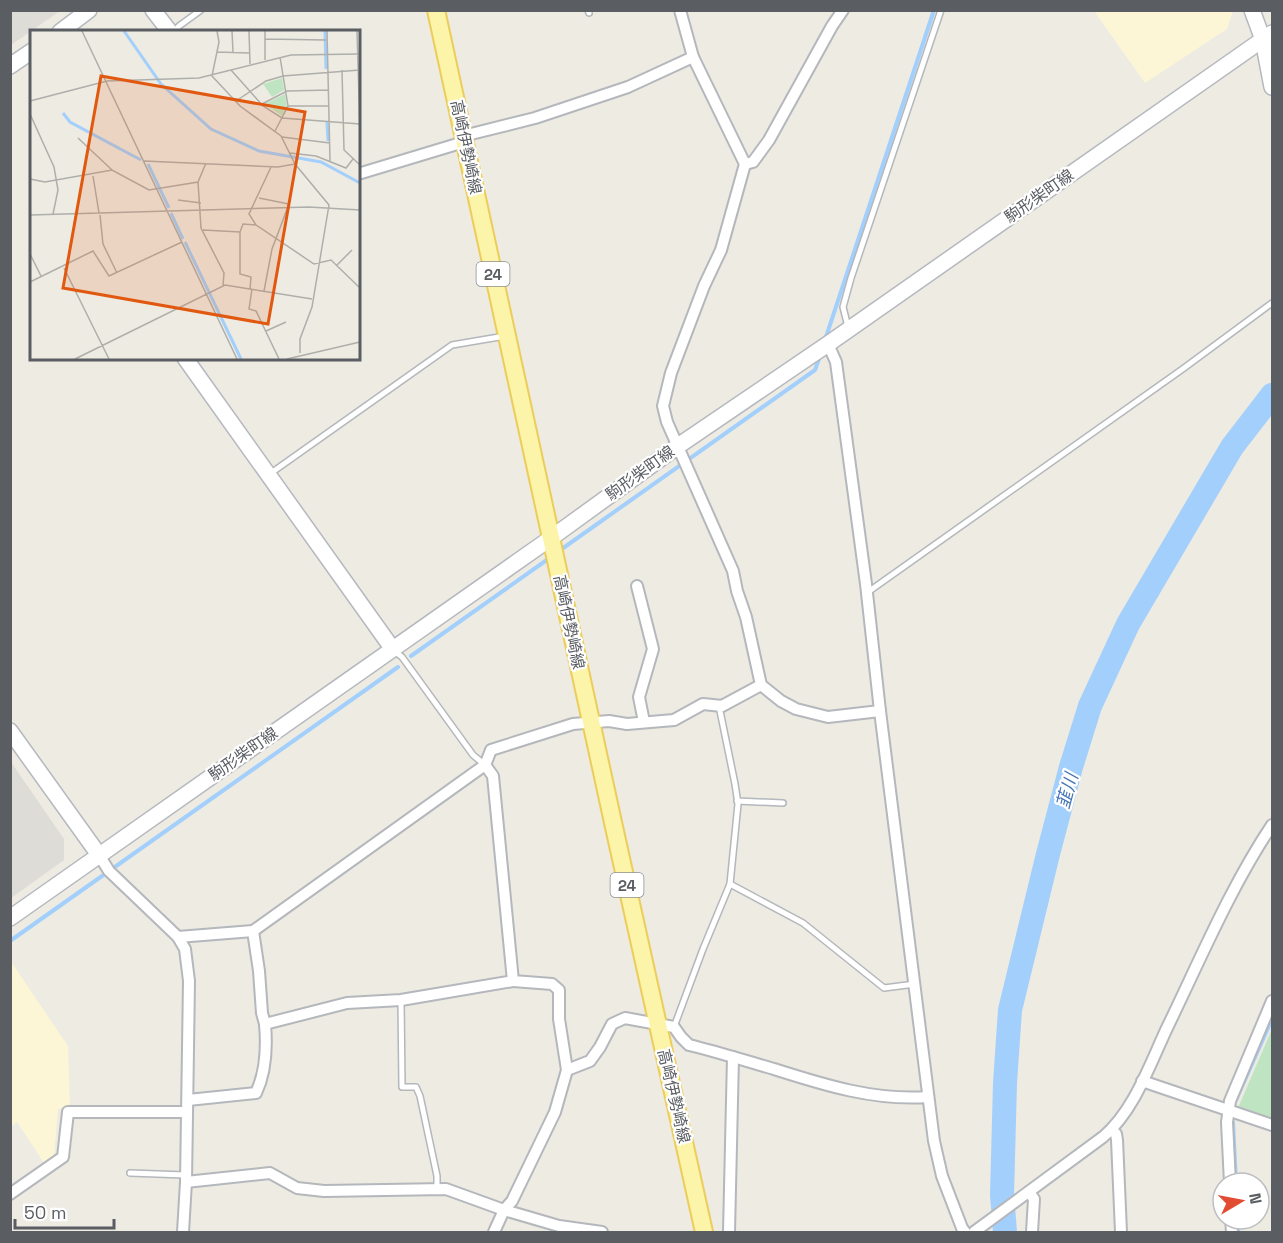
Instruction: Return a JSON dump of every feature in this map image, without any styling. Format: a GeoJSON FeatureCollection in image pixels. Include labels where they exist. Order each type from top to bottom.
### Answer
{"type":"FeatureCollection","features":[{"type":"Feature","properties":{"kind":"main road"},"geometry":{"type":"LineString","coordinates":[[63,30],[89,10]]}},
{"type":"Feature","properties":{"kind":"main road"},"geometry":{"type":"LineString","coordinates":[[153,10],[170,30]]}},
{"type":"Feature","properties":{"kind":"main road","name":"高崎伊勢崎線"},"geometry":{"type":"LineString","coordinates":[[436,10],[704,1233]]}},
{"type":"Feature","properties":{"kind":"main road"},"geometry":{"type":"LineString","coordinates":[[1252,10],[1268,37],[1272,87]]}},
{"type":"Feature","properties":{"kind":"main road","name":"駒形柴町線"},"geometry":{"type":"LineString","coordinates":[[10,918],[551,538],[678,446],[1268,37]]}},
{"type":"Feature","properties":{"kind":"main road"},"geometry":{"type":"LineString","coordinates":[[10,66],[30,52]]}},
{"type":"Feature","properties":{"kind":"main road"},"geometry":{"type":"LineString","coordinates":[[186,360],[392,648]]}},
{"type":"Feature","properties":{"kind":"main road"},"geometry":{"type":"LineString","coordinates":[[10,731],[99,855]]}},
{"type":"Feature","properties":{"kind":"street"},"geometry":{"type":"LineString","coordinates":[[681,10],[693,57],[745,164],[721,250],[704,286],[671,373],[663,406],[667,422],[733,571],[761,686],[796,709],[828,717],[880,711]]}},
{"type":"Feature","properties":{"kind":"street"},"geometry":{"type":"LineString","coordinates":[[745,164],[753,162],[769,140],[843,10]]}},
{"type":"Feature","properties":{"kind":"street"},"geometry":{"type":"LineString","coordinates":[[360,173],[628,87],[693,57]]}},
{"type":"Feature","properties":{"kind":"street"},"geometry":{"type":"LineString","coordinates":[[828,344],[836,362],[867,592],[934,1141],[942,1176],[965,1233]]}},
{"type":"Feature","properties":{"kind":"street"},"geometry":{"type":"LineString","coordinates":[[637,586],[653,649],[639,697],[644,722]]}},
{"type":"Feature","properties":{"kind":"street"},"geometry":{"type":"LineString","coordinates":[[178,938],[254,931],[484,765],[491,750],[573,724],[609,722],[627,724],[674,720],[703,704],[722,706],[761,686]]}},
{"type":"Feature","properties":{"kind":"street"},"geometry":{"type":"LineString","coordinates":[[484,765],[493,776],[513,981]]}},
{"type":"Feature","properties":{"kind":"street"},"geometry":{"type":"LineString","coordinates":[[974,1233],[1112,1130],[1126,1112],[1220,917],[1254,853],[1272,825]]}},
{"type":"Feature","properties":{"kind":"street"},"geometry":{"type":"LineString","coordinates":[[99,855],[109,871],[178,938],[185,949],[189,981],[188,1100],[183,1233]]}},
{"type":"Feature","properties":{"kind":"street"},"geometry":{"type":"LineString","coordinates":[[188,1100],[256,1093],[262,1080],[267,1040],[254,931]]}},
{"type":"Feature","properties":{"kind":"street"},"geometry":{"type":"LineString","coordinates":[[265,1024],[347,1003],[401,1000],[513,981],[552,984],[559,990],[559,1019],[567,1070],[555,1112],[494,1233]]}},
{"type":"Feature","properties":{"kind":"street"},"geometry":{"type":"LineString","coordinates":[[1229,1171],[1227,1122],[1230,1101],[1272,1001]]}},
{"type":"Feature","properties":{"kind":"street"},"geometry":{"type":"LineString","coordinates":[[567,1070],[590,1061],[612,1024],[625,1018],[674,1027],[689,1045],[839,1089],[877,1096],[928,1097]]}},
{"type":"Feature","properties":{"kind":"street"},"geometry":{"type":"LineString","coordinates":[[729,1233],[733,1057]]}},
{"type":"Feature","properties":{"kind":"street"},"geometry":{"type":"LineString","coordinates":[[1142,1081],[1272,1125]]}},
{"type":"Feature","properties":{"kind":"street"},"geometry":{"type":"LineString","coordinates":[[10,1194],[63,1156],[68,1112],[187,1112]]}},
{"type":"Feature","properties":{"kind":"street"},"geometry":{"type":"LineString","coordinates":[[1112,1130],[1117,1140],[1121,1233]]}},
{"type":"Feature","properties":{"kind":"street"},"geometry":{"type":"LineString","coordinates":[[186,1178],[270,1173],[297,1188],[324,1191],[446,1189],[558,1226],[602,1233]]}},
{"type":"Feature","properties":{"kind":"street"},"geometry":{"type":"LineString","coordinates":[[1025,1195],[1032,1195],[1034,1199],[1032,1233]]}},
{"type":"Feature","properties":{"kind":"lane"},"geometry":{"type":"LineString","coordinates":[[174,30],[201,10]]}},
{"type":"Feature","properties":{"kind":"lane"},"geometry":{"type":"LineString","coordinates":[[849,328],[843,307],[851,278],[941,10]]}},
{"type":"Feature","properties":{"kind":"lane"},"geometry":{"type":"LineString","coordinates":[[867,592],[1272,303]]}},
{"type":"Feature","properties":{"kind":"lane"},"geometry":{"type":"LineString","coordinates":[[268,475],[452,345],[507,336]]}},
{"type":"Feature","properties":{"kind":"lane"},"geometry":{"type":"LineString","coordinates":[[392,648],[402,657],[473,755],[484,765]]}},
{"type":"Feature","properties":{"kind":"lane"},"geometry":{"type":"LineString","coordinates":[[674,1027],[730,884],[737,801],[719,706]]}},
{"type":"Feature","properties":{"kind":"lane"},"geometry":{"type":"LineString","coordinates":[[737,801],[783,803]]}},
{"type":"Feature","properties":{"kind":"lane"},"geometry":{"type":"LineString","coordinates":[[730,884],[803,923],[884,988],[915,984]]}},
{"type":"Feature","properties":{"kind":"lane"},"geometry":{"type":"LineString","coordinates":[[401,1000],[402,1087],[416,1087],[420,1096],[437,1176],[437,1188]]}},
{"type":"Feature","properties":{"kind":"lane"},"geometry":{"type":"LineString","coordinates":[[130,1173],[186,1178]]}},
{"type":"Feature","properties":{"kind":"shaded area"},"geometry":{"type":"Polygon","coordinates":[[[11,10],[60,10],[30,30],[11,45],[11,10]]]}},
{"type":"Feature","properties":{"kind":"shaded area"},"geometry":{"type":"Polygon","coordinates":[[[1094,11],[1233,11],[1227,29],[1145,83],[1094,11]]]}},
{"type":"Feature","properties":{"kind":"shaded area"},"geometry":{"type":"Polygon","coordinates":[[[11,762],[64,839],[64,860],[11,898],[11,762]]]}},
{"type":"Feature","properties":{"kind":"shaded area"},"geometry":{"type":"Polygon","coordinates":[[[10,960],[68,1046],[70,1107],[58,1109],[54,1156],[44,1163],[17,1122],[11,1127],[10,960]]]}},
{"type":"Feature","properties":{"kind":"green space"},"geometry":{"type":"Polygon","coordinates":[[[1272,1029],[1272,1119],[1238,1108],[1272,1029]]]}},
{"type":"Feature","properties":{"kind":"waterway"},"geometry":{"type":"LineString","coordinates":[[825,340],[934,10]]}},
{"type":"Feature","properties":{"kind":"waterway"},"geometry":{"type":"LineString","coordinates":[[559,551],[815,370],[820,356]]}},
{"type":"Feature","properties":{"kind":"waterway","name":"韮川"},"geometry":{"type":"LineString","coordinates":[[1005,1232],[1002,1195],[1005,1083],[1010,1010],[1048,854],[1090,706],[1128,624],[1232,447],[1272,395]]}},
{"type":"Feature","properties":{"kind":"waterway"},"geometry":{"type":"LineString","coordinates":[[411,656],[551,557]]}},
{"type":"Feature","properties":{"kind":"waterway"},"geometry":{"type":"LineString","coordinates":[[10,941],[398,667]]}},
{"type":"Feature","properties":{"kind":"waterway"},"geometry":{"type":"LineString","coordinates":[[1236,1100],[1272,1019]]}},
{"type":"Feature","properties":{"kind":"waterway"},"geometry":{"type":"LineString","coordinates":[[1233,1122],[1235,1171]]}}]}
